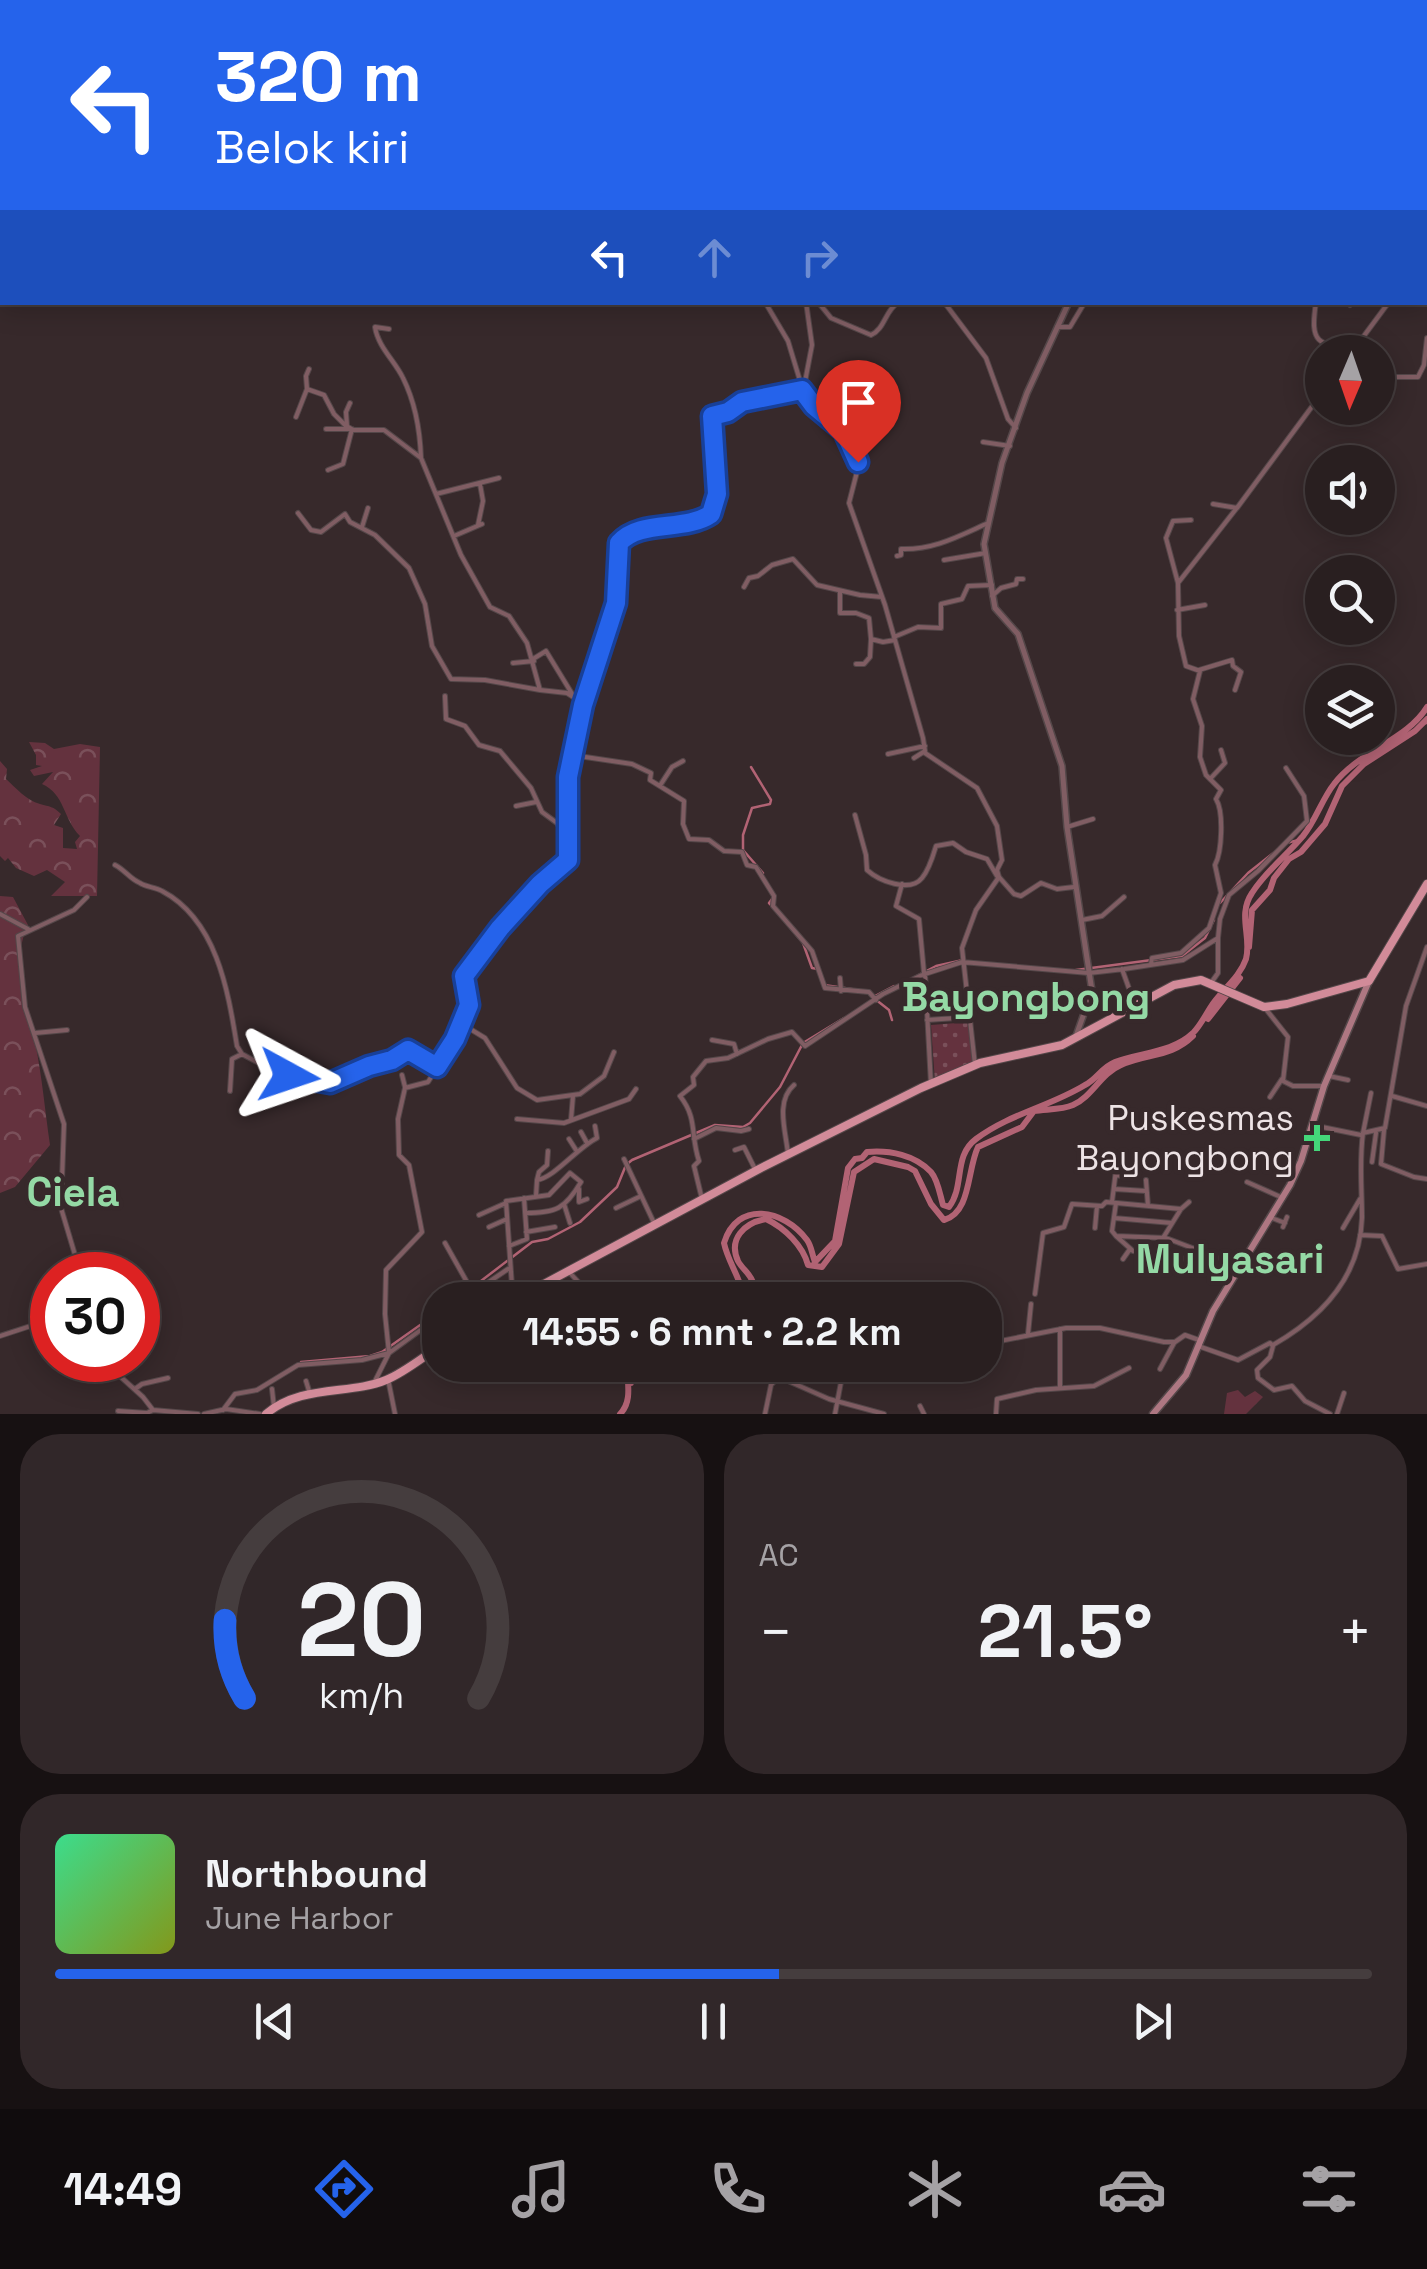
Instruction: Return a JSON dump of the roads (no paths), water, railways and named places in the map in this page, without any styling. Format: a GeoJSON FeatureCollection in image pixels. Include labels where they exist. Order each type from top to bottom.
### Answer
{"type":"FeatureCollection","features":[{"type":"Feature","properties":{"kind":"main road"},"geometry":{"type":"LineString","coordinates":[[1153,1414],[1184,1380],[1213,1311],[1272,1218],[1301,1162],[1324,1086],[1361,1000],[1427,884]]}},
{"type":"Feature","properties":{"kind":"main road"},"geometry":{"type":"LineString","coordinates":[[548,1282],[756,1170],[931,1084],[975,1065],[1074,1040],[1132,1002],[1187,981],[1214,984],[1266,1010],[1370,981]]}},
{"type":"Feature","properties":{"kind":"main road"},"geometry":{"type":"LineString","coordinates":[[1351,987],[1361,1000]]}},
{"type":"Feature","properties":{"kind":"main road"},"geometry":{"type":"LineString","coordinates":[[263,1414],[310,1394],[388,1379],[422,1357]]}},
{"type":"Feature","properties":{"kind":"street"},"geometry":{"type":"LineString","coordinates":[[767,305],[788,341],[802,390],[852,444],[858,464],[849,503],[882,597],[925,749],[974,783],[998,832],[1002,860],[998,877],[971,920],[962,960],[975,1065]]}},
{"type":"Feature","properties":{"kind":"street"},"geometry":{"type":"LineString","coordinates":[[802,390],[812,345],[806,305]]}},
{"type":"Feature","properties":{"kind":"street"},"geometry":{"type":"LineString","coordinates":[[821,305],[836,322],[873,335],[896,305]]}},
{"type":"Feature","properties":{"kind":"street"},"geometry":{"type":"LineString","coordinates":[[946,305],[986,358],[1008,420],[1016,428]]}},
{"type":"Feature","properties":{"kind":"street"},"geometry":{"type":"LineString","coordinates":[[1068,305],[1027,394],[1002,463],[986,524],[986,553],[992,596],[999,615],[1018,634],[1060,756],[1091,994],[1074,1040]]}},
{"type":"Feature","properties":{"kind":"street"},"geometry":{"type":"LineString","coordinates":[[1057,327],[1070,327],[1083,305]]}},
{"type":"Feature","properties":{"kind":"street"},"geometry":{"type":"LineString","coordinates":[[1315,335],[1312,327],[1316,305]]}},
{"type":"Feature","properties":{"kind":"street"},"geometry":{"type":"LineString","coordinates":[[1365,335],[1387,305]]}},
{"type":"Feature","properties":{"kind":"street"},"geometry":{"type":"LineString","coordinates":[[389,328],[375,328],[376,337],[402,375],[417,415],[421,458],[461,555],[490,607],[511,618],[534,660],[540,690]]}},
{"type":"Feature","properties":{"kind":"street"},"geometry":{"type":"LineString","coordinates":[[1395,378],[1418,377],[1424,365],[1427,338]]}},
{"type":"Feature","properties":{"kind":"street"},"geometry":{"type":"LineString","coordinates":[[296,417],[307,389],[309,369]]}},
{"type":"Feature","properties":{"kind":"street"},"geometry":{"type":"LineString","coordinates":[[307,389],[324,395],[334,414],[350,428]]}},
{"type":"Feature","properties":{"kind":"street"},"geometry":{"type":"LineString","coordinates":[[405,1087],[428,1082],[461,1024],[470,1001],[464,976],[500,928],[568,860],[567,787],[572,755],[583,705],[616,603],[618,548],[622,538],[707,518],[717,494],[712,416],[728,412],[742,402],[802,390]]}},
{"type":"Feature","properties":{"kind":"street"},"geometry":{"type":"LineString","coordinates":[[328,470],[344,464],[350,428],[346,412],[350,402]]}},
{"type":"Feature","properties":{"kind":"street"},"geometry":{"type":"LineString","coordinates":[[1178,583],[1305,416]]}},
{"type":"Feature","properties":{"kind":"street"},"geometry":{"type":"LineString","coordinates":[[326,429],[384,430],[421,458]]}},
{"type":"Feature","properties":{"kind":"street"},"geometry":{"type":"LineString","coordinates":[[983,442],[1010,446]]}},
{"type":"Feature","properties":{"kind":"street"},"geometry":{"type":"LineString","coordinates":[[436,494],[498,478]]}},
{"type":"Feature","properties":{"kind":"street"},"geometry":{"type":"LineString","coordinates":[[454,536],[480,525],[480,484]]}},
{"type":"Feature","properties":{"kind":"street"},"geometry":{"type":"LineString","coordinates":[[1213,504],[1236,508]]}},
{"type":"Feature","properties":{"kind":"street"},"geometry":{"type":"LineString","coordinates":[[362,527],[368,508]]}},
{"type":"Feature","properties":{"kind":"street"},"geometry":{"type":"LineString","coordinates":[[298,512],[317,532],[344,514],[410,569],[425,604],[432,646],[451,679],[484,680],[574,696]]}},
{"type":"Feature","properties":{"kind":"street"},"geometry":{"type":"LineString","coordinates":[[1191,520],[1173,520],[1166,536],[1178,583],[1177,610],[1186,666],[1199,670],[1232,660],[1241,672],[1235,690]]}},
{"type":"Feature","properties":{"kind":"street"},"geometry":{"type":"LineString","coordinates":[[897,556],[902,548],[947,543],[986,524]]}},
{"type":"Feature","properties":{"kind":"street"},"geometry":{"type":"LineString","coordinates":[[944,560],[986,553]]}},
{"type":"Feature","properties":{"kind":"street"},"geometry":{"type":"LineString","coordinates":[[744,587],[749,578],[792,559],[816,584],[840,592],[882,597]]}},
{"type":"Feature","properties":{"kind":"street"},"geometry":{"type":"LineString","coordinates":[[992,596],[1016,584],[1017,578],[1023,579]]}},
{"type":"Feature","properties":{"kind":"street"},"geometry":{"type":"LineString","coordinates":[[872,638],[883,642],[918,627],[941,628],[941,604],[962,600],[968,586],[992,585]]}},
{"type":"Feature","properties":{"kind":"street"},"geometry":{"type":"LineString","coordinates":[[840,592],[840,613],[869,618],[870,657],[864,664],[856,664]]}},
{"type":"Feature","properties":{"kind":"street"},"geometry":{"type":"LineString","coordinates":[[1177,610],[1205,605]]}},
{"type":"Feature","properties":{"kind":"street"},"geometry":{"type":"LineString","coordinates":[[513,663],[534,660],[547,652],[583,705]]}},
{"type":"Feature","properties":{"kind":"street"},"geometry":{"type":"LineString","coordinates":[[1199,670],[1193,698],[1202,726],[1200,757],[1221,792],[1216,799],[1222,811],[1215,865],[1224,897],[1214,984]]}},
{"type":"Feature","properties":{"kind":"street"},"geometry":{"type":"LineString","coordinates":[[445,696],[446,719],[468,727],[480,745],[500,750],[566,838]]}},
{"type":"Feature","properties":{"kind":"street"},"geometry":{"type":"LineString","coordinates":[[888,754],[925,749]]}},
{"type":"Feature","properties":{"kind":"street"},"geometry":{"type":"LineString","coordinates":[[914,758],[925,749]]}},
{"type":"Feature","properties":{"kind":"street"},"geometry":{"type":"LineString","coordinates":[[1210,779],[1224,763],[1221,750]]}},
{"type":"Feature","properties":{"kind":"street"},"geometry":{"type":"LineString","coordinates":[[572,755],[632,764],[651,772],[650,779],[684,800],[683,824],[689,839],[709,840],[724,851],[741,851],[748,865],[756,867],[774,896],[773,906],[812,951],[824,988],[869,992],[876,998]]}},
{"type":"Feature","properties":{"kind":"street"},"geometry":{"type":"LineString","coordinates":[[660,784],[671,768],[684,761]]}},
{"type":"Feature","properties":{"kind":"street"},"geometry":{"type":"LineString","coordinates":[[702,1199],[695,1168],[699,1161],[692,1113],[680,1094],[694,1086],[693,1076],[706,1061],[721,1061],[792,1032],[804,1046],[876,998],[924,972],[962,960],[1122,969],[1181,953],[1206,933],[1224,897],[1307,820],[1304,796],[1286,768]]}},
{"type":"Feature","properties":{"kind":"street"},"geometry":{"type":"LineString","coordinates":[[516,806],[536,802]]}},
{"type":"Feature","properties":{"kind":"street"},"geometry":{"type":"LineString","coordinates":[[855,814],[867,871],[878,878],[902,884],[920,880],[939,844],[953,843],[986,858],[1018,897],[1041,883],[1057,889],[1075,887]]}},
{"type":"Feature","properties":{"kind":"street"},"geometry":{"type":"LineString","coordinates":[[1067,827],[1093,819]]}},
{"type":"Feature","properties":{"kind":"street"},"geometry":{"type":"LineString","coordinates":[[115,865],[136,881],[163,891],[179,903],[204,934],[224,974],[237,1046],[242,1054],[294,1078],[328,1083],[408,1050],[437,1067]]}},
{"type":"Feature","properties":{"kind":"street"},"geometry":{"type":"LineString","coordinates":[[902,884],[896,906],[919,919],[931,1084]]}},
{"type":"Feature","properties":{"kind":"street"},"geometry":{"type":"LineString","coordinates":[[1080,920],[1112,911],[1124,897]]}},
{"type":"Feature","properties":{"kind":"street"},"geometry":{"type":"LineString","coordinates":[[74,1252],[60,1208],[64,1124],[23,1002],[18,944],[19,934],[74,910],[88,898]]}},
{"type":"Feature","properties":{"kind":"street"},"geometry":{"type":"LineString","coordinates":[[0,914],[28,929]]}},
{"type":"Feature","properties":{"kind":"street"},"geometry":{"type":"LineString","coordinates":[[1151,962],[1183,960],[1218,938]]}},
{"type":"Feature","properties":{"kind":"street"},"geometry":{"type":"LineString","coordinates":[[1427,947],[1411,985],[1399,1034],[1381,1164],[1414,1178],[1427,1178]]}},
{"type":"Feature","properties":{"kind":"street"},"geometry":{"type":"LineString","coordinates":[[1122,969],[1132,1002]]}},
{"type":"Feature","properties":{"kind":"street"},"geometry":{"type":"LineString","coordinates":[[840,978],[841,991]]}},
{"type":"Feature","properties":{"kind":"street"},"geometry":{"type":"LineString","coordinates":[[1266,1010],[1288,1040],[1282,1079],[1270,1098]]}},
{"type":"Feature","properties":{"kind":"street"},"geometry":{"type":"LineString","coordinates":[[927,1020],[972,1017]]}},
{"type":"Feature","properties":{"kind":"street"},"geometry":{"type":"LineString","coordinates":[[461,1024],[485,1038],[515,1086],[543,1100],[573,1096],[602,1079],[614,1052]]}},
{"type":"Feature","properties":{"kind":"street"},"geometry":{"type":"LineString","coordinates":[[35,1033],[67,1030]]}},
{"type":"Feature","properties":{"kind":"street"},"geometry":{"type":"LineString","coordinates":[[712,1040],[734,1044],[737,1054]]}},
{"type":"Feature","properties":{"kind":"street"},"geometry":{"type":"LineString","coordinates":[[230,1091],[233,1058],[242,1054]]}},
{"type":"Feature","properties":{"kind":"street"},"geometry":{"type":"LineString","coordinates":[[375,1382],[389,1351],[386,1270],[422,1232],[410,1165],[399,1155],[398,1119],[405,1087],[402,1075]]}},
{"type":"Feature","properties":{"kind":"street"},"geometry":{"type":"LineString","coordinates":[[1329,1076],[1348,1080]]}},
{"type":"Feature","properties":{"kind":"street"},"geometry":{"type":"LineString","coordinates":[[1282,1079],[1288,1085],[1324,1086]]}},
{"type":"Feature","properties":{"kind":"street"},"geometry":{"type":"LineString","coordinates":[[788,1154],[782,1102],[794,1085]]}},
{"type":"Feature","properties":{"kind":"street"},"geometry":{"type":"LineString","coordinates":[[517,1119],[557,1124],[632,1097],[636,1089]]}},
{"type":"Feature","properties":{"kind":"street"},"geometry":{"type":"LineString","coordinates":[[1344,1394],[1333,1414],[1304,1400],[1292,1386],[1274,1390],[1258,1378],[1257,1370],[1272,1353],[1273,1345],[1332,1301],[1352,1267],[1360,1228],[1360,1158],[1370,1093]]}},
{"type":"Feature","properties":{"kind":"street"},"geometry":{"type":"LineString","coordinates":[[571,1120],[573,1096]]}},
{"type":"Feature","properties":{"kind":"street"},"geometry":{"type":"LineString","coordinates":[[1392,1096],[1427,1106]]}},
{"type":"Feature","properties":{"kind":"street"},"geometry":{"type":"LineString","coordinates":[[1312,1125],[1363,1134],[1384,1130]]}},
{"type":"Feature","properties":{"kind":"street"},"geometry":{"type":"LineString","coordinates":[[537,1180],[548,1178],[576,1150],[598,1136],[595,1126]]}},
{"type":"Feature","properties":{"kind":"street"},"geometry":{"type":"LineString","coordinates":[[694,1136],[716,1128],[749,1129]]}},
{"type":"Feature","properties":{"kind":"street"},"geometry":{"type":"LineString","coordinates":[[581,1132],[587,1143]]}},
{"type":"Feature","properties":{"kind":"street"},"geometry":{"type":"LineString","coordinates":[[1372,1162],[1376,1133]]}},
{"type":"Feature","properties":{"kind":"street"},"geometry":{"type":"LineString","coordinates":[[569,1139],[576,1150]]}},
{"type":"Feature","properties":{"kind":"street"},"geometry":{"type":"LineString","coordinates":[[735,1150],[744,1147],[756,1170]]}},
{"type":"Feature","properties":{"kind":"street"},"geometry":{"type":"LineString","coordinates":[[536,1197],[539,1172],[548,1165],[548,1151]]}},
{"type":"Feature","properties":{"kind":"street"},"geometry":{"type":"LineString","coordinates":[[624,1159],[655,1225]]}},
{"type":"Feature","properties":{"kind":"street"},"geometry":{"type":"LineString","coordinates":[[1117,1162],[1112,1231],[1130,1249],[1183,1258],[1200,1269]]}},
{"type":"Feature","properties":{"kind":"street"},"geometry":{"type":"LineString","coordinates":[[479,1215],[506,1200],[550,1194],[570,1173],[581,1182],[551,1213],[525,1214]]}},
{"type":"Feature","properties":{"kind":"street"},"geometry":{"type":"LineString","coordinates":[[1116,1175],[1126,1176]]}},
{"type":"Feature","properties":{"kind":"street"},"geometry":{"type":"LineString","coordinates":[[1146,1180],[1148,1206]]}},
{"type":"Feature","properties":{"kind":"street"},"geometry":{"type":"LineString","coordinates":[[1248,1182],[1282,1198]]}},
{"type":"Feature","properties":{"kind":"street"},"geometry":{"type":"LineString","coordinates":[[578,1186],[579,1202],[586,1199]]}},
{"type":"Feature","properties":{"kind":"street"},"geometry":{"type":"LineString","coordinates":[[1114,1189],[1146,1192]]}},
{"type":"Feature","properties":{"kind":"street"},"geometry":{"type":"LineString","coordinates":[[616,1208],[641,1196]]}},
{"type":"Feature","properties":{"kind":"street"},"geometry":{"type":"LineString","coordinates":[[508,1246],[526,1241],[524,1198]]}},
{"type":"Feature","properties":{"kind":"street"},"geometry":{"type":"LineString","coordinates":[[1342,1228],[1360,1198]]}},
{"type":"Feature","properties":{"kind":"street"},"geometry":{"type":"LineString","coordinates":[[506,1202],[511,1282]]}},
{"type":"Feature","properties":{"kind":"street"},"geometry":{"type":"LineString","coordinates":[[1163,1238],[1190,1202]]}},
{"type":"Feature","properties":{"kind":"street"},"geometry":{"type":"LineString","coordinates":[[564,1203],[570,1223]]}},
{"type":"Feature","properties":{"kind":"street"},"geometry":{"type":"LineString","coordinates":[[1035,1294],[1044,1232],[1064,1227],[1072,1204],[1181,1209]]}},
{"type":"Feature","properties":{"kind":"street"},"geometry":{"type":"LineString","coordinates":[[1095,1228],[1097,1206]]}},
{"type":"Feature","properties":{"kind":"street"},"geometry":{"type":"LineString","coordinates":[[526,1232],[555,1228],[551,1213]]}},
{"type":"Feature","properties":{"kind":"street"},"geometry":{"type":"LineString","coordinates":[[1114,1218],[1172,1223]]}},
{"type":"Feature","properties":{"kind":"street"},"geometry":{"type":"LineString","coordinates":[[1272,1218],[1285,1222]]}},
{"type":"Feature","properties":{"kind":"street"},"geometry":{"type":"LineString","coordinates":[[489,1227],[506,1220]]}},
{"type":"Feature","properties":{"kind":"street"},"geometry":{"type":"LineString","coordinates":[[1155,1237],[1157,1222]]}},
{"type":"Feature","properties":{"kind":"street"},"geometry":{"type":"LineString","coordinates":[[1347,1222],[1360,1228]]}},
{"type":"Feature","properties":{"kind":"street"},"geometry":{"type":"LineString","coordinates":[[1168,1230],[1180,1242]]}},
{"type":"Feature","properties":{"kind":"street"},"geometry":{"type":"LineString","coordinates":[[1359,1235],[1384,1237],[1398,1269],[1427,1264]]}},
{"type":"Feature","properties":{"kind":"street"},"geometry":{"type":"LineString","coordinates":[[1116,1236],[1180,1242],[1240,1266]]}},
{"type":"Feature","properties":{"kind":"street"},"geometry":{"type":"LineString","coordinates":[[444,1243],[467,1282]]}},
{"type":"Feature","properties":{"kind":"street"},"geometry":{"type":"LineString","coordinates":[[1183,1258],[1189,1246]]}},
{"type":"Feature","properties":{"kind":"street"},"geometry":{"type":"LineString","coordinates":[[1123,1259],[1130,1249]]}},
{"type":"Feature","properties":{"kind":"street"},"geometry":{"type":"LineString","coordinates":[[486,1282],[509,1267]]}},
{"type":"Feature","properties":{"kind":"street"},"geometry":{"type":"LineString","coordinates":[[569,1271],[579,1282]]}},
{"type":"Feature","properties":{"kind":"street"},"geometry":{"type":"LineString","coordinates":[[1028,1334],[1031,1304]]}},
{"type":"Feature","properties":{"kind":"street"},"geometry":{"type":"LineString","coordinates":[[0,1336],[30,1325]]}},
{"type":"Feature","properties":{"kind":"street"},"geometry":{"type":"LineString","coordinates":[[227,1410],[235,1394],[257,1390],[294,1366],[389,1351],[422,1328]]}},
{"type":"Feature","properties":{"kind":"street"},"geometry":{"type":"LineString","coordinates":[[1002,1340],[1060,1329],[1100,1328],[1175,1342]]}},
{"type":"Feature","properties":{"kind":"street"},"geometry":{"type":"LineString","coordinates":[[1060,1329],[1060,1387]]}},
{"type":"Feature","properties":{"kind":"street"},"geometry":{"type":"LineString","coordinates":[[1160,1368],[1175,1342],[1187,1335],[1238,1360],[1267,1343],[1273,1345]]}},
{"type":"Feature","properties":{"kind":"street"},"geometry":{"type":"LineString","coordinates":[[996,1414],[998,1399],[1060,1387],[1094,1386],[1130,1368]]}},
{"type":"Feature","properties":{"kind":"street"},"geometry":{"type":"LineString","coordinates":[[135,1389],[168,1378]]}},
{"type":"Feature","properties":{"kind":"street"},"geometry":{"type":"LineString","coordinates":[[388,1379],[395,1414]]}},
{"type":"Feature","properties":{"kind":"street"},"geometry":{"type":"LineString","coordinates":[[306,1381],[310,1394]]}},
{"type":"Feature","properties":{"kind":"street"},"geometry":{"type":"LineString","coordinates":[[126,1382],[153,1410]]}},
{"type":"Feature","properties":{"kind":"street"},"geometry":{"type":"LineString","coordinates":[[766,1414],[774,1382]]}},
{"type":"Feature","properties":{"kind":"street"},"geometry":{"type":"LineString","coordinates":[[792,1382],[839,1402],[884,1414]]}},
{"type":"Feature","properties":{"kind":"street"},"geometry":{"type":"LineString","coordinates":[[835,1414],[841,1382]]}},
{"type":"Feature","properties":{"kind":"street"},"geometry":{"type":"LineString","coordinates":[[272,1389],[274,1407]]}},
{"type":"Feature","properties":{"kind":"street"},"geometry":{"type":"LineString","coordinates":[[920,1406],[924,1414]]}},
{"type":"Feature","properties":{"kind":"street"},"geometry":{"type":"LineString","coordinates":[[856,1414],[859,1407]]}},
{"type":"Feature","properties":{"kind":"street"},"geometry":{"type":"LineString","coordinates":[[118,1411],[201,1414],[227,1410],[263,1414]]}},
{"type":"Feature","properties":{"kind":"waterway"},"geometry":{"type":"LineString","coordinates":[[739,1282],[724,1243],[739,1220],[762,1214],[786,1221],[807,1240],[815,1262],[835,1241],[848,1168],[855,1159],[867,1152],[884,1152],[917,1161],[931,1172],[943,1205],[949,1207],[957,1190],[964,1154],[976,1139],[1072,1092],[1110,1064],[1185,1040],[1246,959],[1246,909],[1258,885],[1303,836],[1344,773],[1408,728],[1427,707]]}},
{"type":"Feature","properties":{"kind":"waterway"},"geometry":{"type":"LineString","coordinates":[[1249,947],[1252,910],[1289,859],[1301,852],[1325,824],[1342,786],[1364,764],[1427,719]]}},
{"type":"Feature","properties":{"kind":"waterway"},"geometry":{"type":"LineString","coordinates":[[751,767],[771,800],[770,804],[752,808],[743,835],[743,850],[763,873]]}},
{"type":"Feature","properties":{"kind":"waterway"},"geometry":{"type":"LineString","coordinates":[[1286,843],[1299,840]]}},
{"type":"Feature","properties":{"kind":"waterway"},"geometry":{"type":"LineString","coordinates":[[1220,903],[1276,851]]}},
{"type":"Feature","properties":{"kind":"waterway"},"geometry":{"type":"LineString","coordinates":[[772,899],[769,903],[777,911]]}},
{"type":"Feature","properties":{"kind":"waterway"},"geometry":{"type":"LineString","coordinates":[[1076,970],[1182,956],[1205,938],[1214,920]]}},
{"type":"Feature","properties":{"kind":"waterway"},"geometry":{"type":"LineString","coordinates":[[788,925],[803,943],[812,968],[818,969]]}},
{"type":"Feature","properties":{"kind":"waterway"},"geometry":{"type":"LineString","coordinates":[[915,977],[936,966],[963,960]]}},
{"type":"Feature","properties":{"kind":"waterway"},"geometry":{"type":"LineString","coordinates":[[1208,1019],[1240,978]]}},
{"type":"Feature","properties":{"kind":"waterway"},"geometry":{"type":"LineString","coordinates":[[824,985],[865,991]]}},
{"type":"Feature","properties":{"kind":"waterway"},"geometry":{"type":"LineString","coordinates":[[875,996],[894,986]]}},
{"type":"Feature","properties":{"kind":"waterway"},"geometry":{"type":"LineString","coordinates":[[875,999],[889,1010],[892,1020]]}},
{"type":"Feature","properties":{"kind":"waterway"},"geometry":{"type":"LineString","coordinates":[[480,1282],[532,1242],[548,1239],[580,1222],[617,1187],[632,1160],[715,1125],[743,1127],[750,1123],[780,1087],[803,1043],[844,1018]]}},
{"type":"Feature","properties":{"kind":"waterway"},"geometry":{"type":"LineString","coordinates":[[752,1282],[735,1253],[740,1233],[751,1224],[766,1219],[773,1223],[798,1244],[808,1265],[822,1267],[839,1244],[854,1172],[874,1159],[915,1171],[931,1204],[944,1220],[953,1216],[964,1200],[978,1147],[1022,1127],[1034,1111],[1064,1108],[1080,1101],[1121,1065],[1167,1052],[1193,1036]]}},
{"type":"Feature","properties":{"kind":"waterway"},"geometry":{"type":"LineString","coordinates":[[301,1362],[370,1356],[422,1324]]}},
{"type":"Feature","properties":{"kind":"waterway"},"geometry":{"type":"LineString","coordinates":[[620,1414],[628,1397],[628,1382]]}},
{"type":"Feature","properties":{"kind":"place","name":"Puskesmas Bayongbong"},"geometry":{"type":"Point","coordinates":[1317,1138]}},
{"type":"Feature","properties":{"kind":"district","name":"Bayongbong"},"geometry":{"type":"Point","coordinates":[1026,997]}},
{"type":"Feature","properties":{"kind":"district","name":"Ciela"},"geometry":{"type":"Point","coordinates":[73,1192]}},
{"type":"Feature","properties":{"kind":"district","name":"Mulyasari"},"geometry":{"type":"Point","coordinates":[1230,1259]}}]}
